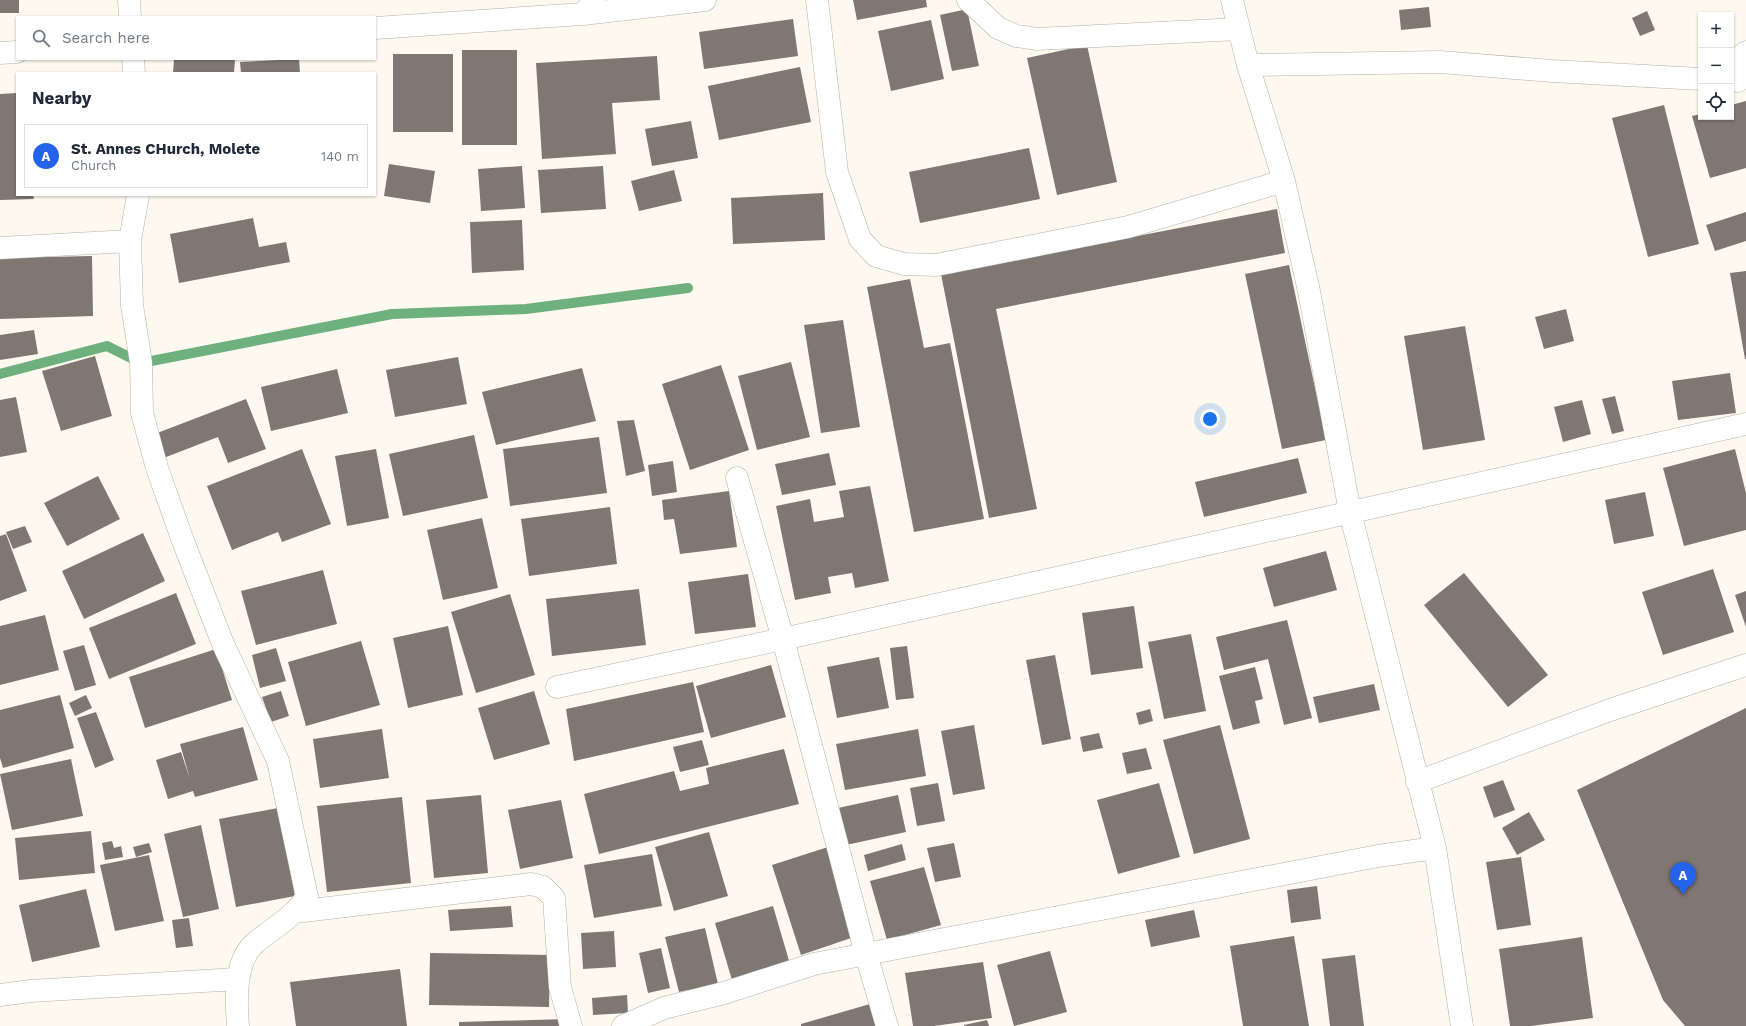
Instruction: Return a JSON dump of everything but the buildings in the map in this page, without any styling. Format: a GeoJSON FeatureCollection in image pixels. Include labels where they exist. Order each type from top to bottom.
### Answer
{"type":"FeatureCollection","features":[{"type":"Feature","properties":{"kind":"street"},"geometry":{"type":"LineString","coordinates":[[129,0],[130,16]]}},
{"type":"Feature","properties":{"kind":"street"},"geometry":{"type":"LineString","coordinates":[[376,28],[588,7],[705,0]]}},
{"type":"Feature","properties":{"kind":"street"},"geometry":{"type":"LineString","coordinates":[[817,0],[837,172],[860,239],[876,256],[904,264],[936,265],[1128,227],[1284,181]]}},
{"type":"Feature","properties":{"kind":"street"},"geometry":{"type":"LineString","coordinates":[[968,0],[998,28],[1016,36],[1037,38],[1239,29]]}},
{"type":"Feature","properties":{"kind":"street"},"geometry":{"type":"LineString","coordinates":[[1232,0],[1248,65],[1284,181],[1309,291],[1350,512],[1434,848],[1462,1026]]}},
{"type":"Feature","properties":{"kind":"street"},"geometry":{"type":"LineString","coordinates":[[0,53],[16,52]]}},
{"type":"Feature","properties":{"kind":"street"},"geometry":{"type":"LineString","coordinates":[[1738,83],[1740,57],[1746,52]]}},
{"type":"Feature","properties":{"kind":"street"},"geometry":{"type":"LineString","coordinates":[[133,60],[134,72]]}},
{"type":"Feature","properties":{"kind":"street"},"geometry":{"type":"LineString","coordinates":[[1248,65],[1440,62],[1560,72],[1698,79]]}},
{"type":"Feature","properties":{"kind":"street"},"geometry":{"type":"LineString","coordinates":[[138,196],[130,241],[132,305],[141,363],[142,413],[157,468],[183,541],[223,644],[278,761],[307,897],[295,912],[253,945],[244,959],[238,979],[236,1002],[238,1026]]}},
{"type":"Feature","properties":{"kind":"street"},"geometry":{"type":"LineString","coordinates":[[0,248],[130,241]]}},
{"type":"Feature","properties":{"kind":"street"},"geometry":{"type":"LineString","coordinates":[[557,687],[783,639],[1746,424]]}},
{"type":"Feature","properties":{"kind":"street"},"geometry":{"type":"LineString","coordinates":[[737,478],[783,639],[866,954],[887,1026]]}},
{"type":"Feature","properties":{"kind":"street"},"geometry":{"type":"LineString","coordinates":[[1417,782],[1610,710],[1746,665]]}},
{"type":"Feature","properties":{"kind":"street"},"geometry":{"type":"LineString","coordinates":[[623,1026],[664,1008],[724,993],[814,964],[1378,856],[1434,848]]}},
{"type":"Feature","properties":{"kind":"street"},"geometry":{"type":"LineString","coordinates":[[295,912],[531,884],[543,887],[554,898],[560,987],[571,1026]]}},
{"type":"Feature","properties":{"kind":"street"},"geometry":{"type":"LineString","coordinates":[[0,995],[30,991],[238,979]]}},
{"type":"Feature","properties":{"kind":"waterway"},"geometry":{"type":"LineString","coordinates":[[0,374],[107,346],[141,363],[392,314],[526,309],[688,288]]}},
{"type":"Feature","properties":{"kind":"place","name":"St. Annes CHurch, Molete"},"geometry":{"type":"Point","coordinates":[1683,895]}}]}
